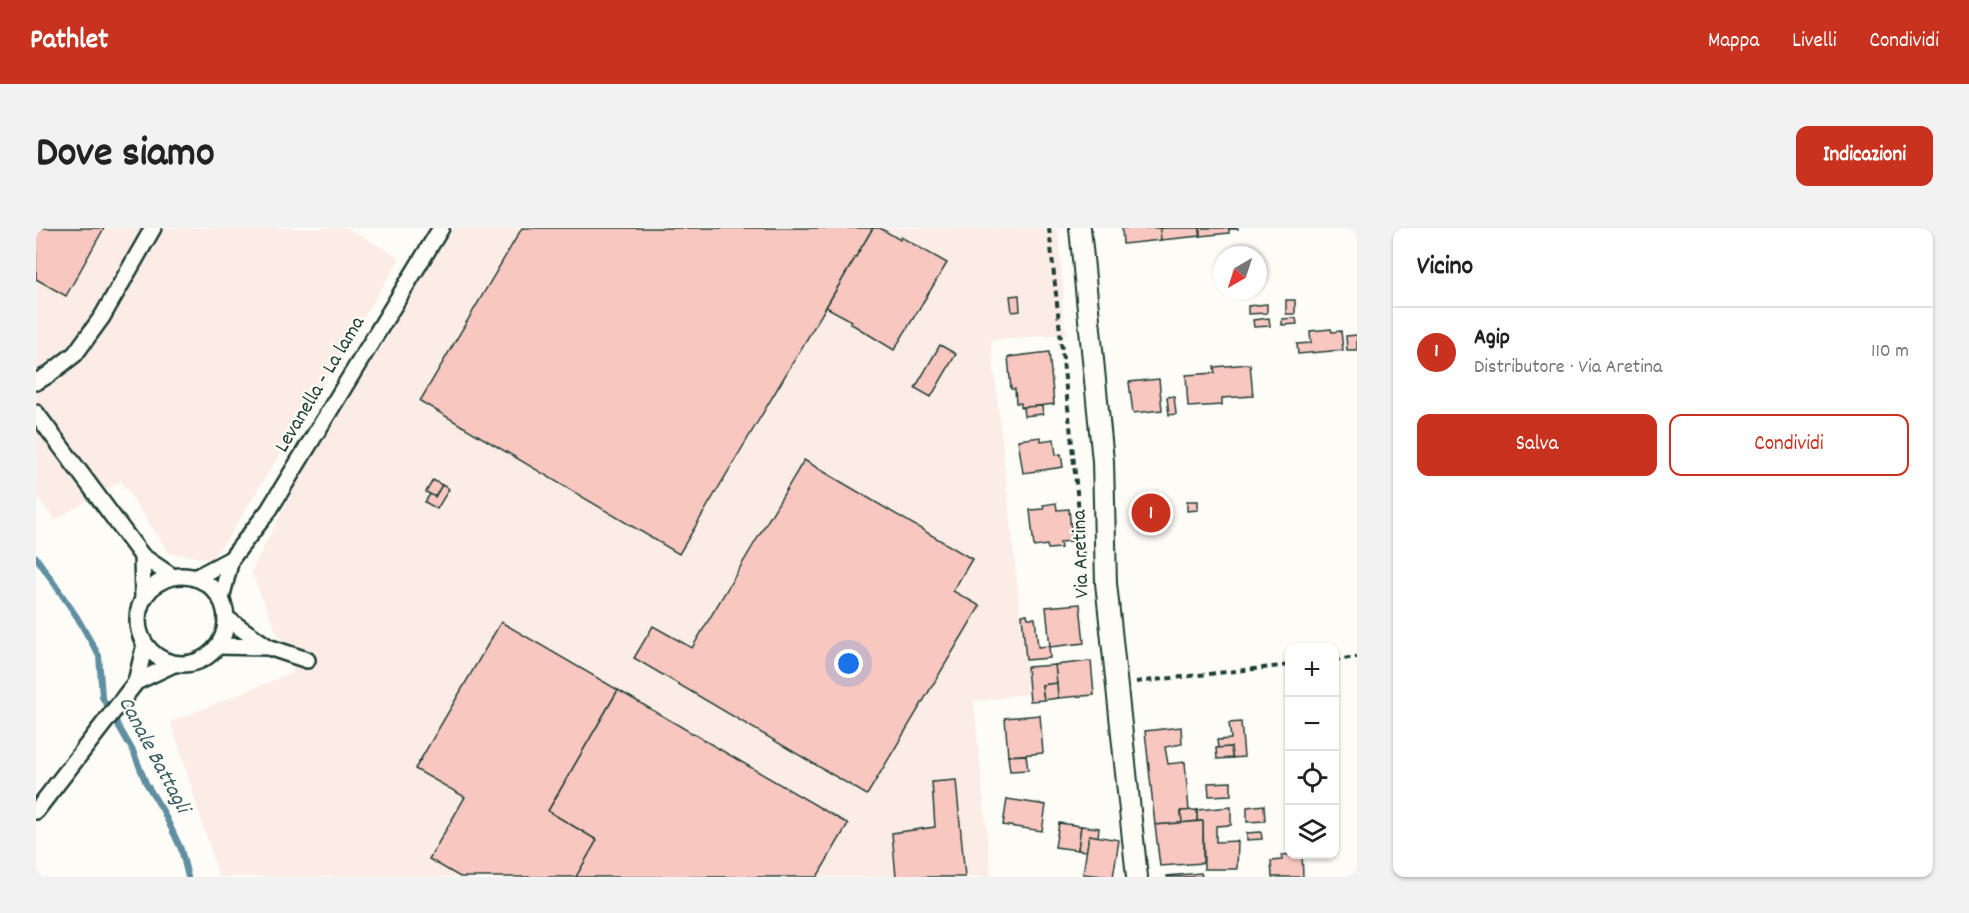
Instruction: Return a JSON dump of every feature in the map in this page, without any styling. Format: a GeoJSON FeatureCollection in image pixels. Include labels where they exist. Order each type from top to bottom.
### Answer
{"type":"FeatureCollection","features":[{"type":"Feature","properties":{"kind":"street"},"geometry":{"type":"LineString","coordinates":[[36,382],[75,354],[102,316],[153,228]]}},
{"type":"Feature","properties":{"kind":"street","name":"Levanella - La lama"},"geometry":{"type":"LineString","coordinates":[[226,618],[221,599],[231,559],[269,510],[441,228]]}},
{"type":"Feature","properties":{"kind":"street","name":"Via Aretina"},"geometry":{"type":"LineString","coordinates":[[1080,228],[1103,461],[1106,583],[1137,877]]}},
{"type":"Feature","properties":{"kind":"street"},"geometry":{"type":"LineString","coordinates":[[36,412],[142,556],[173,577]]}},
{"type":"Feature","properties":{"kind":"street"},"geometry":{"type":"LineString","coordinates":[[142,556],[143,599]]}},
{"type":"Feature","properties":{"kind":"street","name":"Levanella - La lama"},"geometry":{"type":"LineString","coordinates":[[195,578],[231,559]]}},
{"type":"Feature","properties":{"kind":"street"},"geometry":{"type":"LineString","coordinates":[[221,599],[214,590],[195,578],[173,577],[161,581],[143,599],[139,610],[138,622],[145,644],[163,660],[174,664],[198,661],[218,646],[224,633],[226,618],[268,647],[308,660]]}},
{"type":"Feature","properties":{"kind":"street"},"geometry":{"type":"LineString","coordinates":[[36,811],[132,687],[145,644]]}},
{"type":"Feature","properties":{"kind":"street"},"geometry":{"type":"LineString","coordinates":[[218,646],[268,647]]}},
{"type":"Feature","properties":{"kind":"street"},"geometry":{"type":"LineString","coordinates":[[132,687],[174,664]]}},
{"type":"Feature","properties":{"kind":"path"},"geometry":{"type":"LineString","coordinates":[[1339,659],[1357,657]]}},
{"type":"Feature","properties":{"kind":"path"},"geometry":{"type":"LineString","coordinates":[[1117,684],[1285,666]]}},
{"type":"Feature","properties":{"kind":"shaded area"},"geometry":{"type":"Polygon","coordinates":[[[36,228],[348,228],[400,258],[230,535],[211,559],[169,553],[121,481],[55,520],[36,495],[36,228]]]}},
{"type":"Feature","properties":{"kind":"shaded area"},"geometry":{"type":"Polygon","coordinates":[[[428,228],[1055,228],[1058,231],[1064,325],[1068,334],[991,340],[1029,694],[974,701],[991,877],[219,877],[171,722],[294,672],[251,572],[428,228]]]}},
{"type":"Feature","properties":{"kind":"building"},"geometry":{"type":"Polygon","coordinates":[[[36,228],[104,228],[66,296],[36,279],[36,228]]]}},
{"type":"Feature","properties":{"kind":"building"},"geometry":{"type":"Polygon","coordinates":[[[522,228],[873,228],[679,554],[420,401],[522,228]]]}},
{"type":"Feature","properties":{"kind":"building"},"geometry":{"type":"Polygon","coordinates":[[[873,228],[880,228],[900,240],[901,237],[947,263],[894,350],[850,323],[852,321],[826,307],[873,228]]]}},
{"type":"Feature","properties":{"kind":"building"},"geometry":{"type":"Polygon","coordinates":[[[1122,228],[1164,228],[1160,229],[1161,240],[1123,244],[1122,228]]]}},
{"type":"Feature","properties":{"kind":"building"},"geometry":{"type":"Polygon","coordinates":[[[1200,228],[1200,236],[1161,240],[1160,229],[1200,228]]]}},
{"type":"Feature","properties":{"kind":"building"},"geometry":{"type":"Polygon","coordinates":[[[1200,228],[1238,229],[1229,229],[1229,233],[1200,236],[1200,228]]]}},
{"type":"Feature","properties":{"kind":"building"},"geometry":{"type":"Polygon","coordinates":[[[1019,295],[1020,311],[1012,312],[1010,296],[1019,295]]]}},
{"type":"Feature","properties":{"kind":"building"},"geometry":{"type":"Polygon","coordinates":[[[1286,300],[1295,300],[1295,314],[1286,314],[1286,300]]]}},
{"type":"Feature","properties":{"kind":"building"},"geometry":{"type":"Polygon","coordinates":[[[1267,304],[1267,313],[1248,314],[1248,306],[1267,304]]]}},
{"type":"Feature","properties":{"kind":"building"},"geometry":{"type":"Polygon","coordinates":[[[1269,318],[1270,326],[1254,327],[1253,320],[1269,318]]]}},
{"type":"Feature","properties":{"kind":"building"},"geometry":{"type":"Polygon","coordinates":[[[1296,318],[1297,324],[1282,325],[1282,319],[1296,318]]]}},
{"type":"Feature","properties":{"kind":"building"},"geometry":{"type":"Polygon","coordinates":[[[1331,329],[1332,332],[1341,331],[1343,350],[1298,354],[1297,344],[1311,343],[1310,331],[1331,329]]]}},
{"type":"Feature","properties":{"kind":"building"},"geometry":{"type":"Polygon","coordinates":[[[1357,335],[1357,350],[1347,350],[1346,336],[1357,335]]]}},
{"type":"Feature","properties":{"kind":"building"},"geometry":{"type":"Polygon","coordinates":[[[940,345],[956,354],[931,397],[915,388],[940,345]]]}},
{"type":"Feature","properties":{"kind":"building"},"geometry":{"type":"Polygon","coordinates":[[[1049,352],[1054,404],[1021,408],[1021,403],[1016,403],[1015,389],[1011,389],[1008,357],[1049,352]]]}},
{"type":"Feature","properties":{"kind":"building"},"geometry":{"type":"Polygon","coordinates":[[[1250,364],[1253,396],[1222,398],[1222,405],[1188,407],[1186,375],[1215,373],[1214,367],[1250,364]]]}},
{"type":"Feature","properties":{"kind":"building"},"geometry":{"type":"Polygon","coordinates":[[[1159,379],[1162,410],[1133,413],[1129,382],[1159,379]]]}},
{"type":"Feature","properties":{"kind":"building"},"geometry":{"type":"Polygon","coordinates":[[[1174,396],[1176,414],[1169,415],[1167,397],[1174,396]]]}},
{"type":"Feature","properties":{"kind":"building"},"geometry":{"type":"Polygon","coordinates":[[[1042,406],[1043,414],[1024,416],[1023,407],[1042,406]]]}},
{"type":"Feature","properties":{"kind":"building"},"geometry":{"type":"Polygon","coordinates":[[[1041,437],[1041,441],[1054,439],[1056,455],[1061,454],[1063,467],[1023,473],[1018,440],[1041,437]]]}},
{"type":"Feature","properties":{"kind":"building"},"geometry":{"type":"Polygon","coordinates":[[[804,460],[972,559],[953,591],[980,606],[867,795],[634,658],[653,626],[692,648],[804,460]]]}},
{"type":"Feature","properties":{"kind":"building"},"geometry":{"type":"Polygon","coordinates":[[[433,480],[442,485],[435,497],[426,492],[433,480]]]}},
{"type":"Feature","properties":{"kind":"building"},"geometry":{"type":"Polygon","coordinates":[[[442,485],[449,489],[437,509],[425,502],[430,494],[435,497],[442,485]]]}},
{"type":"Feature","properties":{"kind":"building"},"geometry":{"type":"Polygon","coordinates":[[[1187,501],[1198,501],[1198,510],[1187,511],[1187,501]]]}},
{"type":"Feature","properties":{"kind":"building"},"geometry":{"type":"Polygon","coordinates":[[[1056,503],[1057,510],[1069,509],[1072,541],[1060,542],[1061,548],[1048,549],[1047,545],[1034,547],[1030,510],[1044,509],[1043,505],[1056,503]]]}},
{"type":"Feature","properties":{"kind":"building"},"geometry":{"type":"Polygon","coordinates":[[[1080,604],[1084,643],[1050,647],[1046,607],[1080,604]]]}},
{"type":"Feature","properties":{"kind":"building"},"geometry":{"type":"Polygon","coordinates":[[[1027,614],[1028,618],[1035,618],[1038,647],[1049,646],[1050,658],[1026,660],[1022,615],[1027,614]]]}},
{"type":"Feature","properties":{"kind":"building"},"geometry":{"type":"Polygon","coordinates":[[[501,622],[618,690],[548,811],[597,840],[576,877],[460,877],[429,859],[465,797],[415,769],[501,622]]]}},
{"type":"Feature","properties":{"kind":"building"},"geometry":{"type":"Polygon","coordinates":[[[1091,661],[1094,695],[1058,698],[1055,665],[1091,661]]]}},
{"type":"Feature","properties":{"kind":"building"},"geometry":{"type":"Polygon","coordinates":[[[1055,665],[1057,683],[1042,685],[1044,700],[1030,701],[1027,667],[1055,665]]]}},
{"type":"Feature","properties":{"kind":"building"},"geometry":{"type":"Polygon","coordinates":[[[1057,683],[1058,698],[1044,700],[1042,685],[1057,683]]]}},
{"type":"Feature","properties":{"kind":"building"},"geometry":{"type":"Polygon","coordinates":[[[618,690],[848,824],[817,877],[576,877],[597,840],[548,811],[618,690]]]}},
{"type":"Feature","properties":{"kind":"building"},"geometry":{"type":"Polygon","coordinates":[[[1040,715],[1043,753],[1008,756],[1005,718],[1040,715]]]}},
{"type":"Feature","properties":{"kind":"building"},"geometry":{"type":"Polygon","coordinates":[[[1241,722],[1244,757],[1232,758],[1231,747],[1218,748],[1217,740],[1231,739],[1229,723],[1241,722]]]}},
{"type":"Feature","properties":{"kind":"building"},"geometry":{"type":"Polygon","coordinates":[[[1181,727],[1182,744],[1165,747],[1168,764],[1185,762],[1189,811],[1181,811],[1182,823],[1155,825],[1145,731],[1181,727]]]}},
{"type":"Feature","properties":{"kind":"building"},"geometry":{"type":"Polygon","coordinates":[[[1231,747],[1232,758],[1217,759],[1216,748],[1231,747]]]}},
{"type":"Feature","properties":{"kind":"building"},"geometry":{"type":"Polygon","coordinates":[[[1026,755],[1028,770],[1010,771],[1008,756],[1026,755]]]}},
{"type":"Feature","properties":{"kind":"building"},"geometry":{"type":"Polygon","coordinates":[[[956,780],[965,877],[896,877],[892,833],[935,827],[932,782],[956,780]]]}},
{"type":"Feature","properties":{"kind":"building"},"geometry":{"type":"Polygon","coordinates":[[[1231,782],[1231,795],[1209,796],[1208,783],[1231,782]]]}},
{"type":"Feature","properties":{"kind":"building"},"geometry":{"type":"Polygon","coordinates":[[[1007,799],[1046,805],[1042,831],[1003,825],[1007,799]]]}},
{"type":"Feature","properties":{"kind":"building"},"geometry":{"type":"Polygon","coordinates":[[[1264,805],[1265,821],[1247,822],[1247,807],[1264,805]]]}},
{"type":"Feature","properties":{"kind":"building"},"geometry":{"type":"Polygon","coordinates":[[[1231,807],[1231,825],[1216,826],[1216,842],[1238,841],[1237,869],[1204,869],[1203,821],[1197,821],[1197,810],[1231,807]]]}},
{"type":"Feature","properties":{"kind":"building"},"geometry":{"type":"Polygon","coordinates":[[[1197,810],[1197,821],[1182,823],[1181,811],[1197,810]]]}},
{"type":"Feature","properties":{"kind":"building"},"geometry":{"type":"Polygon","coordinates":[[[1203,821],[1203,863],[1160,866],[1155,825],[1203,821]]]}},
{"type":"Feature","properties":{"kind":"building"},"geometry":{"type":"Polygon","coordinates":[[[1059,823],[1081,826],[1078,850],[1055,847],[1059,823]]]}},
{"type":"Feature","properties":{"kind":"building"},"geometry":{"type":"Polygon","coordinates":[[[1081,826],[1099,828],[1098,837],[1089,835],[1087,851],[1078,850],[1081,826]]]}},
{"type":"Feature","properties":{"kind":"building"},"geometry":{"type":"Polygon","coordinates":[[[1261,832],[1262,839],[1247,840],[1247,833],[1261,832]]]}},
{"type":"Feature","properties":{"kind":"building"},"geometry":{"type":"Polygon","coordinates":[[[1089,835],[1119,840],[1113,877],[1083,874],[1089,835]]]}},
{"type":"Feature","properties":{"kind":"building"},"geometry":{"type":"Polygon","coordinates":[[[1281,855],[1285,855],[1285,859],[1302,859],[1303,877],[1272,877],[1271,861],[1282,860],[1281,855]]]}},
{"type":"Feature","properties":{"kind":"building"},"geometry":{"type":"Polygon","coordinates":[[[1201,873],[1202,877],[1167,877],[1167,876],[1201,873]]]}},
{"type":"Feature","properties":{"kind":"waterway","name":"Canale Battagli"},"geometry":{"type":"LineString","coordinates":[[36,557],[77,617],[99,656],[102,697],[133,751],[146,783],[163,811],[181,849],[188,877]]}},
{"type":"Feature","properties":{"kind":"place","name":"Agip"},"geometry":{"type":"Point","coordinates":[1151,513]}}]}
